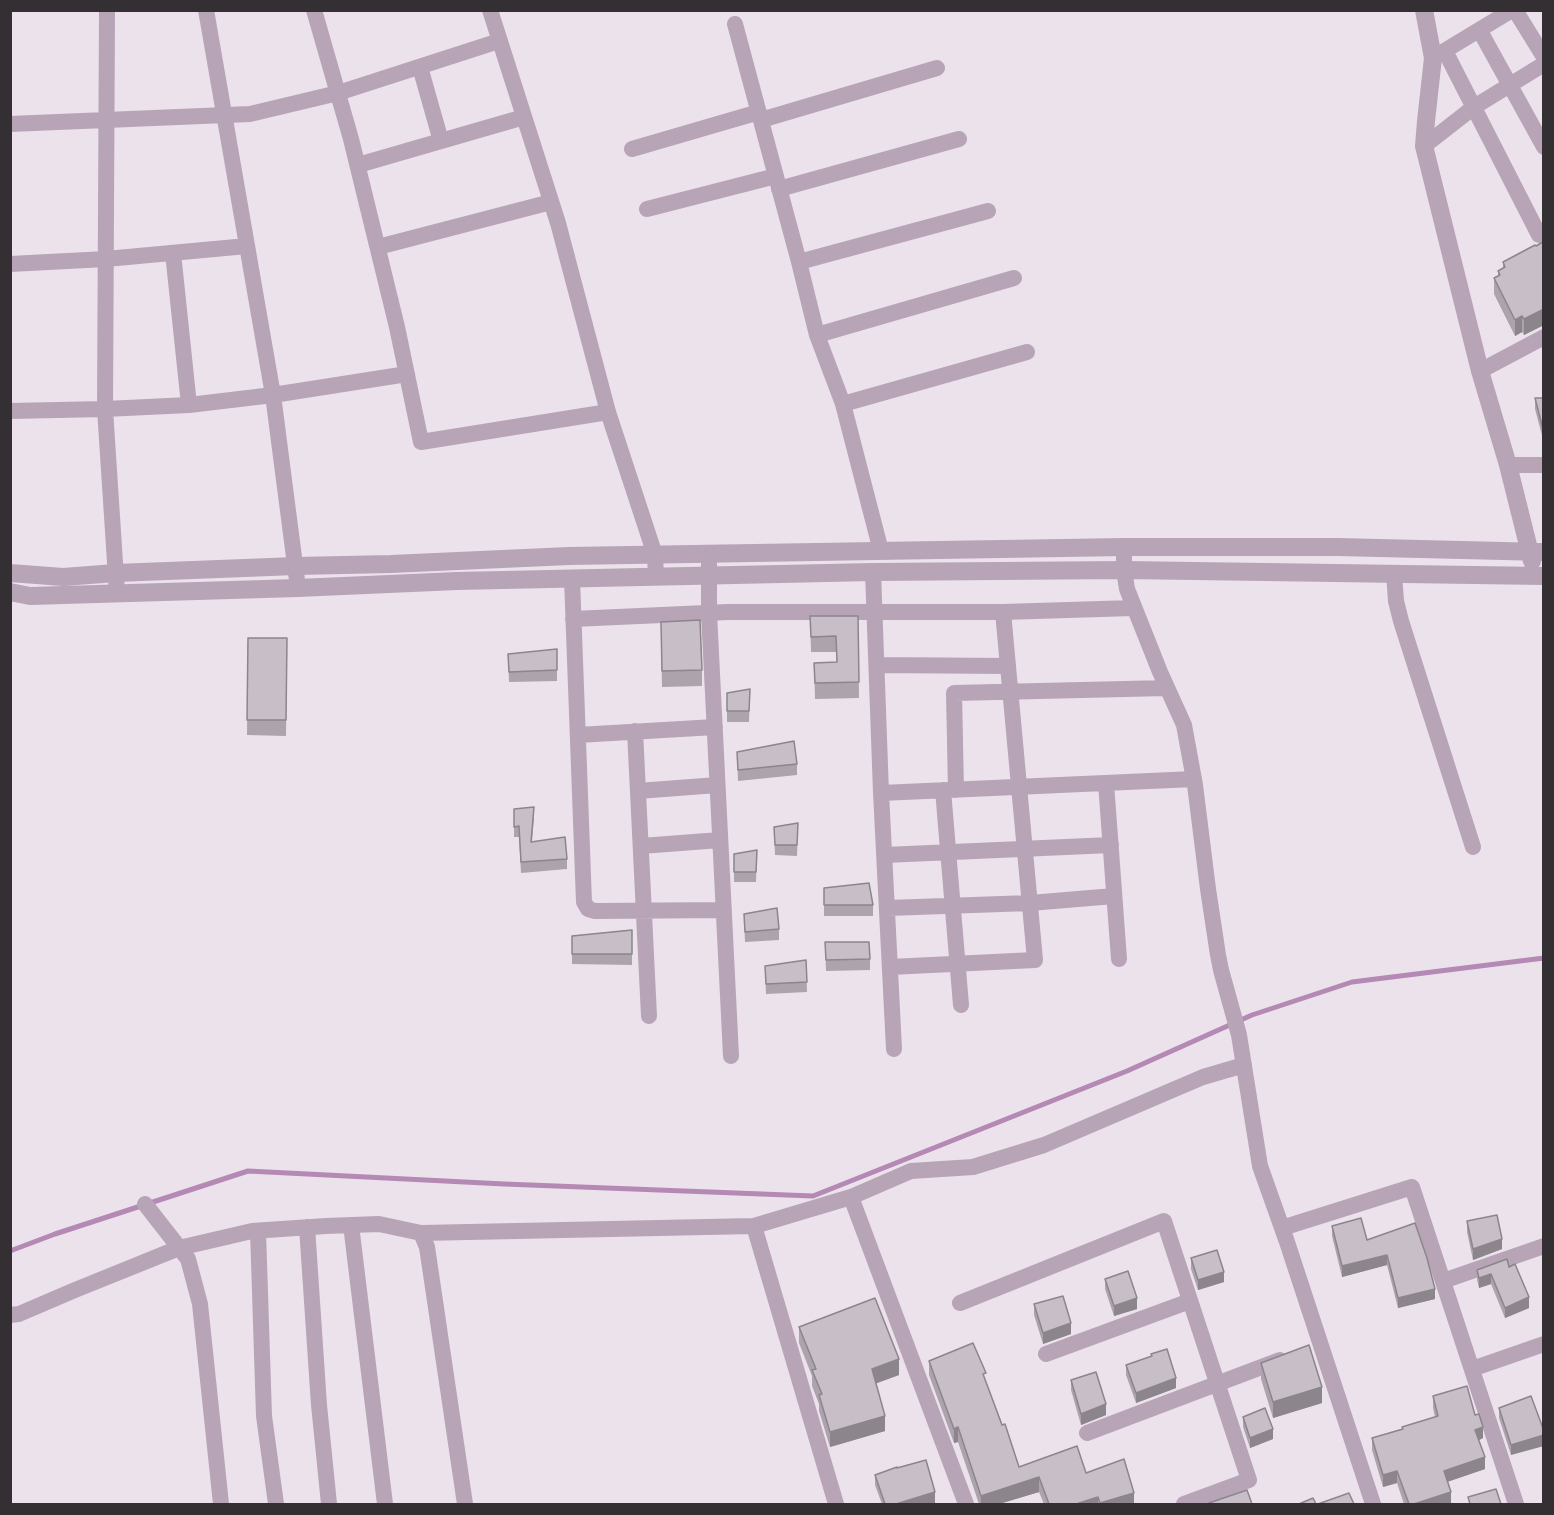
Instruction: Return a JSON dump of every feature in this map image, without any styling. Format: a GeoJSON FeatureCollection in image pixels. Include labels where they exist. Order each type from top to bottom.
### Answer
{"type":"FeatureCollection","features":[{"type":"Feature","properties":{"kind":"street"},"geometry":{"type":"LineString","coordinates":[[107,10],[105,409],[117,593]]}},
{"type":"Feature","properties":{"kind":"street"},"geometry":{"type":"LineString","coordinates":[[206,10],[273,395],[298,588]]}},
{"type":"Feature","properties":{"kind":"street"},"geometry":{"type":"LineString","coordinates":[[490,10],[551,202],[608,412],[655,555],[656,576]]}},
{"type":"Feature","properties":{"kind":"street"},"geometry":{"type":"LineString","coordinates":[[1424,10],[1439,54],[1474,107],[1539,235]]}},
{"type":"Feature","properties":{"kind":"street"},"geometry":{"type":"LineString","coordinates":[[10,592],[30,596],[656,576],[1124,570],[1539,576],[1537,552],[1480,371],[1425,146],[1426,121],[1439,54],[1514,10],[1544,57]]}},
{"type":"Feature","properties":{"kind":"street"},"geometry":{"type":"LineString","coordinates":[[318,12],[378,247],[421,442],[608,412]]}},
{"type":"Feature","properties":{"kind":"street"},"geometry":{"type":"LineString","coordinates":[[735,24],[817,335],[843,404],[881,551]]}},
{"type":"Feature","properties":{"kind":"street"},"geometry":{"type":"LineString","coordinates":[[1480,31],[1544,147]]}},
{"type":"Feature","properties":{"kind":"street"},"geometry":{"type":"LineString","coordinates":[[10,124],[250,114],[338,93],[500,41]]}},
{"type":"Feature","properties":{"kind":"street"},"geometry":{"type":"LineString","coordinates":[[1425,146],[1474,107],[1544,64]]}},
{"type":"Feature","properties":{"kind":"street"},"geometry":{"type":"LineString","coordinates":[[420,67],[441,141]]}},
{"type":"Feature","properties":{"kind":"street"},"geometry":{"type":"LineString","coordinates":[[632,149],[937,68]]}},
{"type":"Feature","properties":{"kind":"street"},"geometry":{"type":"LineString","coordinates":[[358,165],[524,117]]}},
{"type":"Feature","properties":{"kind":"street"},"geometry":{"type":"LineString","coordinates":[[647,209],[778,183],[959,139]]}},
{"type":"Feature","properties":{"kind":"street"},"geometry":{"type":"LineString","coordinates":[[378,247],[551,202]]}},
{"type":"Feature","properties":{"kind":"street"},"geometry":{"type":"LineString","coordinates":[[799,262],[988,211]]}},
{"type":"Feature","properties":{"kind":"street"},"geometry":{"type":"LineString","coordinates":[[10,264],[106,259],[247,246]]}},
{"type":"Feature","properties":{"kind":"street"},"geometry":{"type":"LineString","coordinates":[[173,253],[189,405]]}},
{"type":"Feature","properties":{"kind":"street"},"geometry":{"type":"LineString","coordinates":[[817,335],[1014,278]]}},
{"type":"Feature","properties":{"kind":"street"},"geometry":{"type":"LineString","coordinates":[[1480,371],[1544,337]]}},
{"type":"Feature","properties":{"kind":"street"},"geometry":{"type":"LineString","coordinates":[[843,404],[1027,352]]}},
{"type":"Feature","properties":{"kind":"street"},"geometry":{"type":"LineString","coordinates":[[10,411],[189,405],[273,395],[407,374]]}},
{"type":"Feature","properties":{"kind":"street"},"geometry":{"type":"LineString","coordinates":[[1508,465],[1544,465]]}},
{"type":"Feature","properties":{"kind":"street"},"geometry":{"type":"LineString","coordinates":[[10,573],[63,577],[569,556],[1124,546],[1338,547],[1537,552]]}},
{"type":"Feature","properties":{"kind":"street"},"geometry":{"type":"LineString","coordinates":[[1124,546],[1124,570],[1133,608],[1184,725],[1194,779],[1221,970],[1239,1035],[1260,1166],[1282,1228],[1310,1349],[1373,1504]]}},
{"type":"Feature","properties":{"kind":"street"},"geometry":{"type":"LineString","coordinates":[[709,555],[709,613],[731,1056]]}},
{"type":"Feature","properties":{"kind":"street"},"geometry":{"type":"LineString","coordinates":[[873,573],[894,1049]]}},
{"type":"Feature","properties":{"kind":"street"},"geometry":{"type":"LineString","coordinates":[[1394,573],[1396,601],[1401,621],[1473,847]]}},
{"type":"Feature","properties":{"kind":"street"},"geometry":{"type":"LineString","coordinates":[[572,579],[585,902],[588,909],[596,911],[724,910]]}},
{"type":"Feature","properties":{"kind":"street"},"geometry":{"type":"LineString","coordinates":[[573,619],[709,613],[1003,612],[1133,608]]}},
{"type":"Feature","properties":{"kind":"street"},"geometry":{"type":"LineString","coordinates":[[890,967],[1035,960],[1003,612]]}},
{"type":"Feature","properties":{"kind":"street"},"geometry":{"type":"LineString","coordinates":[[877,665],[1008,666]]}},
{"type":"Feature","properties":{"kind":"street"},"geometry":{"type":"LineString","coordinates":[[961,1005],[948,853],[954,693],[1167,688]]}},
{"type":"Feature","properties":{"kind":"street"},"geometry":{"type":"LineString","coordinates":[[578,735],[715,727]]}},
{"type":"Feature","properties":{"kind":"street"},"geometry":{"type":"LineString","coordinates":[[635,731],[649,1016]]}},
{"type":"Feature","properties":{"kind":"street"},"geometry":{"type":"LineString","coordinates":[[881,793],[1194,779]]}},
{"type":"Feature","properties":{"kind":"street"},"geometry":{"type":"LineString","coordinates":[[1106,783],[1119,959]]}},
{"type":"Feature","properties":{"kind":"street"},"geometry":{"type":"LineString","coordinates":[[638,791],[717,785]]}},
{"type":"Feature","properties":{"kind":"street"},"geometry":{"type":"LineString","coordinates":[[641,846],[720,840]]}},
{"type":"Feature","properties":{"kind":"street"},"geometry":{"type":"LineString","coordinates":[[885,855],[1111,845]]}},
{"type":"Feature","properties":{"kind":"street"},"geometry":{"type":"LineString","coordinates":[[888,908],[1030,903],[1114,896]]}},
{"type":"Feature","properties":{"kind":"street"},"geometry":{"type":"LineString","coordinates":[[10,1316],[179,1248],[258,1231],[380,1224],[422,1233],[754,1226],[850,1197],[911,1171],[973,1167],[1044,1145],[1203,1077],[1244,1065]]}},
{"type":"Feature","properties":{"kind":"street"},"geometry":{"type":"LineString","coordinates":[[1282,1228],[1413,1187],[1516,1504]]}},
{"type":"Feature","properties":{"kind":"street"},"geometry":{"type":"LineString","coordinates":[[850,1197],[966,1504]]}},
{"type":"Feature","properties":{"kind":"street"},"geometry":{"type":"LineString","coordinates":[[145,1204],[188,1259],[200,1305],[221,1504]]}},
{"type":"Feature","properties":{"kind":"street"},"geometry":{"type":"LineString","coordinates":[[960,1303],[1164,1221],[1249,1480],[1184,1504]]}},
{"type":"Feature","properties":{"kind":"street"},"geometry":{"type":"LineString","coordinates":[[351,1225],[385,1504]]}},
{"type":"Feature","properties":{"kind":"street"},"geometry":{"type":"LineString","coordinates":[[754,1226],[836,1504]]}},
{"type":"Feature","properties":{"kind":"street"},"geometry":{"type":"LineString","coordinates":[[307,1227],[319,1405],[329,1504]]}},
{"type":"Feature","properties":{"kind":"street"},"geometry":{"type":"LineString","coordinates":[[258,1231],[264,1416],[276,1504]]}},
{"type":"Feature","properties":{"kind":"street"},"geometry":{"type":"LineString","coordinates":[[422,1233],[427,1247],[465,1504]]}},
{"type":"Feature","properties":{"kind":"street"},"geometry":{"type":"LineString","coordinates":[[1443,1281],[1544,1246]]}},
{"type":"Feature","properties":{"kind":"street"},"geometry":{"type":"LineString","coordinates":[[1046,1354],[1190,1301]]}},
{"type":"Feature","properties":{"kind":"street"},"geometry":{"type":"LineString","coordinates":[[1472,1369],[1544,1344]]}},
{"type":"Feature","properties":{"kind":"street"},"geometry":{"type":"LineString","coordinates":[[1088,1433],[1310,1349]]}},
{"type":"Feature","properties":{"kind":"building"},"geometry":{"type":"Polygon","coordinates":[[[1543,242],[1544,309],[1524,319],[1522,316],[1515,320],[1494,278],[1500,275],[1498,271],[1505,267],[1503,262],[1543,242]]]}},
{"type":"Feature","properties":{"kind":"building"},"geometry":{"type":"Polygon","coordinates":[[[1535,398],[1544,398],[1544,433],[1535,398]]]}},
{"type":"Feature","properties":{"kind":"building"},"geometry":{"type":"Polygon","coordinates":[[[810,616],[858,616],[859,682],[815,683],[814,663],[837,662],[836,636],[811,637],[810,616]]]}},
{"type":"Feature","properties":{"kind":"building"},"geometry":{"type":"Polygon","coordinates":[[[700,620],[702,670],[662,671],[661,622],[700,620]]]}},
{"type":"Feature","properties":{"kind":"building"},"geometry":{"type":"Polygon","coordinates":[[[248,638],[287,638],[286,720],[247,720],[248,638]]]}},
{"type":"Feature","properties":{"kind":"building"},"geometry":{"type":"Polygon","coordinates":[[[557,649],[557,670],[509,672],[508,654],[557,649]]]}},
{"type":"Feature","properties":{"kind":"building"},"geometry":{"type":"Polygon","coordinates":[[[750,689],[749,711],[727,711],[727,693],[750,689]]]}},
{"type":"Feature","properties":{"kind":"building"},"geometry":{"type":"Polygon","coordinates":[[[794,741],[797,764],[738,770],[737,752],[794,741]]]}},
{"type":"Feature","properties":{"kind":"building"},"geometry":{"type":"Polygon","coordinates":[[[534,807],[531,842],[565,837],[567,859],[521,862],[519,826],[514,827],[514,809],[534,807]]]}},
{"type":"Feature","properties":{"kind":"building"},"geometry":{"type":"Polygon","coordinates":[[[798,823],[797,845],[775,845],[774,827],[798,823]]]}},
{"type":"Feature","properties":{"kind":"building"},"geometry":{"type":"Polygon","coordinates":[[[757,850],[756,872],[734,872],[734,854],[757,850]]]}},
{"type":"Feature","properties":{"kind":"building"},"geometry":{"type":"Polygon","coordinates":[[[869,883],[873,905],[824,905],[824,888],[869,883]]]}},
{"type":"Feature","properties":{"kind":"building"},"geometry":{"type":"Polygon","coordinates":[[[777,908],[779,929],[745,932],[744,914],[777,908]]]}},
{"type":"Feature","properties":{"kind":"building"},"geometry":{"type":"Polygon","coordinates":[[[632,930],[632,954],[572,954],[572,936],[632,930]]]}},
{"type":"Feature","properties":{"kind":"building"},"geometry":{"type":"Polygon","coordinates":[[[825,942],[869,942],[870,959],[826,960],[825,942]]]}},
{"type":"Feature","properties":{"kind":"building"},"geometry":{"type":"Polygon","coordinates":[[[806,960],[807,982],[766,984],[765,966],[806,960]]]}},
{"type":"Feature","properties":{"kind":"building"},"geometry":{"type":"Polygon","coordinates":[[[1497,1215],[1502,1239],[1473,1249],[1467,1221],[1497,1215]]]}},
{"type":"Feature","properties":{"kind":"building"},"geometry":{"type":"Polygon","coordinates":[[[1361,1218],[1367,1240],[1415,1223],[1435,1289],[1398,1298],[1387,1255],[1342,1266],[1332,1226],[1361,1218]]]}},
{"type":"Feature","properties":{"kind":"building"},"geometry":{"type":"Polygon","coordinates":[[[1217,1250],[1224,1272],[1198,1280],[1191,1258],[1217,1250]]]}},
{"type":"Feature","properties":{"kind":"building"},"geometry":{"type":"Polygon","coordinates":[[[1507,1259],[1509,1267],[1515,1264],[1529,1297],[1505,1308],[1491,1274],[1479,1278],[1477,1270],[1507,1259]]]}},
{"type":"Feature","properties":{"kind":"building"},"geometry":{"type":"Polygon","coordinates":[[[1128,1271],[1137,1298],[1114,1306],[1105,1279],[1128,1271]]]}},
{"type":"Feature","properties":{"kind":"building"},"geometry":{"type":"Polygon","coordinates":[[[1063,1296],[1071,1323],[1043,1333],[1034,1304],[1063,1296]]]}},
{"type":"Feature","properties":{"kind":"building"},"geometry":{"type":"Polygon","coordinates":[[[875,1298],[899,1359],[872,1369],[885,1416],[830,1432],[819,1395],[822,1394],[812,1370],[816,1369],[799,1327],[875,1298]]]}},
{"type":"Feature","properties":{"kind":"building"},"geometry":{"type":"Polygon","coordinates":[[[973,1343],[986,1373],[983,1374],[1002,1425],[1005,1424],[1019,1467],[1077,1446],[1086,1473],[1124,1459],[1134,1493],[1100,1503],[1098,1497],[1076,1504],[1049,1504],[1039,1477],[981,1496],[958,1427],[954,1429],[929,1361],[973,1343]]]}},
{"type":"Feature","properties":{"kind":"building"},"geometry":{"type":"Polygon","coordinates":[[[1309,1345],[1322,1387],[1273,1402],[1261,1363],[1309,1345]]]}},
{"type":"Feature","properties":{"kind":"building"},"geometry":{"type":"Polygon","coordinates":[[[1167,1349],[1176,1378],[1136,1393],[1126,1365],[1167,1349]]]}},
{"type":"Feature","properties":{"kind":"building"},"geometry":{"type":"Polygon","coordinates":[[[1096,1372],[1106,1404],[1081,1414],[1071,1380],[1096,1372]]]}},
{"type":"Feature","properties":{"kind":"building"},"geometry":{"type":"Polygon","coordinates":[[[1467,1386],[1475,1415],[1479,1414],[1483,1427],[1475,1430],[1485,1457],[1444,1471],[1451,1492],[1409,1504],[1397,1471],[1383,1475],[1372,1438],[1438,1416],[1433,1396],[1467,1386]]]}},
{"type":"Feature","properties":{"kind":"building"},"geometry":{"type":"Polygon","coordinates":[[[1531,1396],[1544,1435],[1511,1445],[1499,1408],[1531,1396]]]}},
{"type":"Feature","properties":{"kind":"building"},"geometry":{"type":"Polygon","coordinates":[[[1265,1408],[1273,1429],[1250,1438],[1243,1417],[1265,1408]]]}},
{"type":"Feature","properties":{"kind":"building"},"geometry":{"type":"Polygon","coordinates":[[[926,1460],[935,1492],[896,1504],[885,1504],[875,1475],[926,1460]]]}},
{"type":"Feature","properties":{"kind":"building"},"geometry":{"type":"Polygon","coordinates":[[[1496,1489],[1501,1504],[1470,1504],[1468,1497],[1496,1489]]]}},
{"type":"Feature","properties":{"kind":"building"},"geometry":{"type":"Polygon","coordinates":[[[1247,1490],[1252,1504],[1209,1503],[1247,1490]]]}},
{"type":"Feature","properties":{"kind":"building"},"geometry":{"type":"Polygon","coordinates":[[[1349,1493],[1354,1504],[1318,1504],[1349,1493]]]}},
{"type":"Feature","properties":{"kind":"building"},"geometry":{"type":"Polygon","coordinates":[[[1313,1498],[1316,1504],[1299,1504],[1313,1498]]]}},
{"type":"Feature","properties":{"kind":"waterway"},"geometry":{"type":"LineString","coordinates":[[10,1251],[248,1171],[813,1196],[1127,1071],[1252,1015],[1352,982],[1544,958]]}}]}
